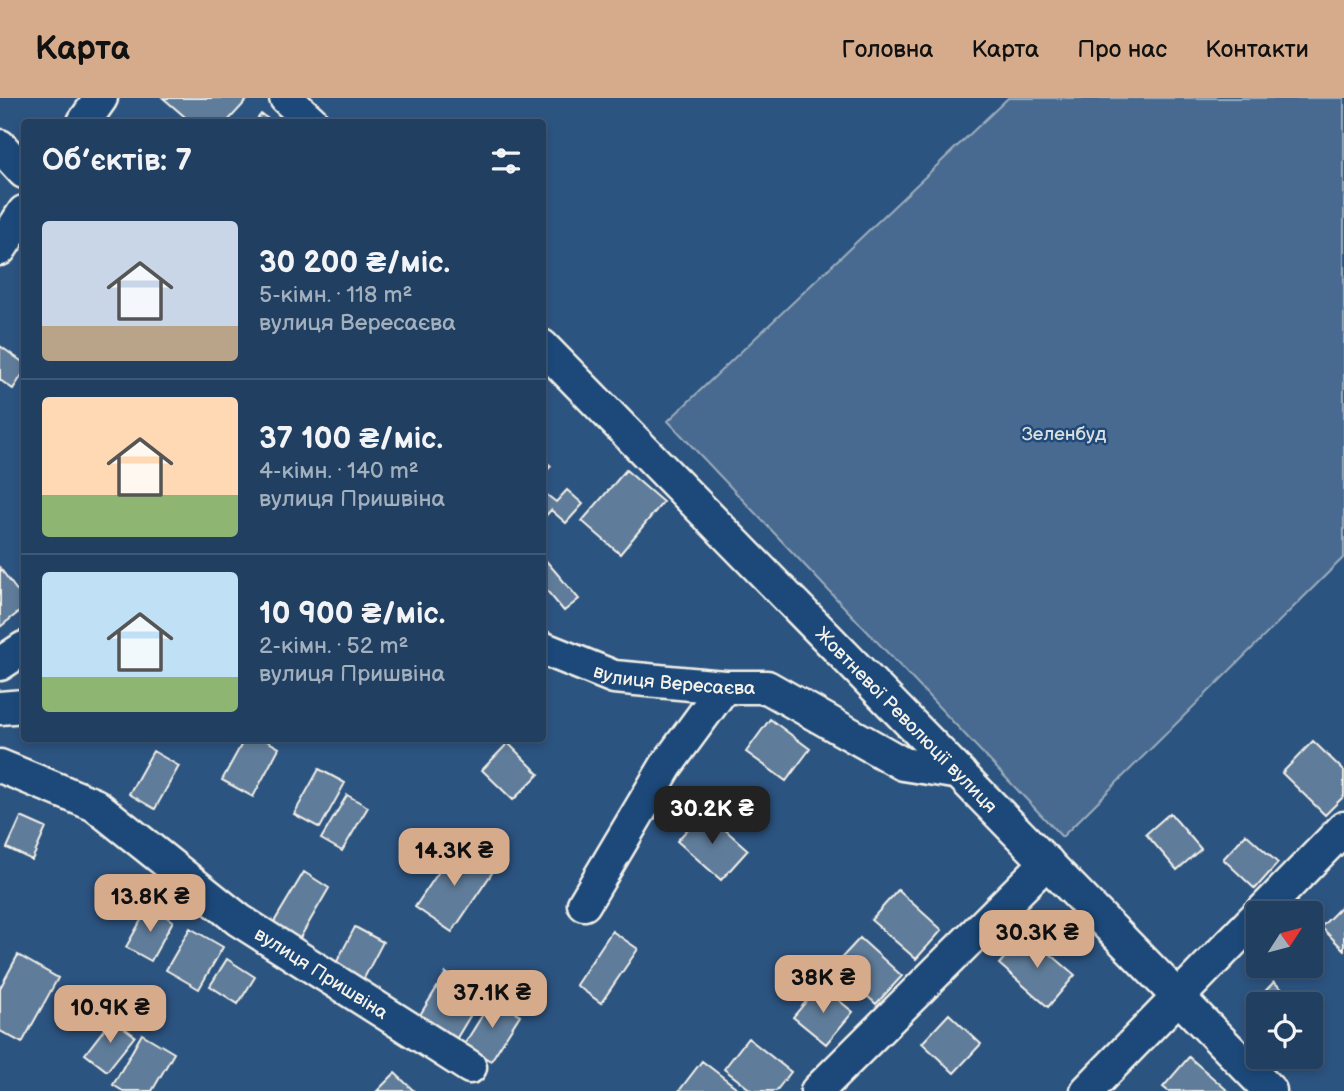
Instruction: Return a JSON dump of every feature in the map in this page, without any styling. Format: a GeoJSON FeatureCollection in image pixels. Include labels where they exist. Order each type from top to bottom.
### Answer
{"type":"FeatureCollection","features":[{"type":"Feature","properties":{"kind":"street"},"geometry":{"type":"LineString","coordinates":[[86,119],[101,98]]}},
{"type":"Feature","properties":{"kind":"street"},"geometry":{"type":"LineString","coordinates":[[286,98],[309,119]]}},
{"type":"Feature","properties":{"kind":"street"},"geometry":{"type":"LineString","coordinates":[[0,146],[21,169]]}},
{"type":"Feature","properties":{"kind":"street"},"geometry":{"type":"LineString","coordinates":[[0,249],[21,217]]}},
{"type":"Feature","properties":{"kind":"street","name":"Жовтневої Революції вулиця"},"geometry":{"type":"LineString","coordinates":[[546,350],[1270,1091]]}},
{"type":"Feature","properties":{"kind":"street"},"geometry":{"type":"LineString","coordinates":[[0,664],[21,650]]}},
{"type":"Feature","properties":{"kind":"street","name":"вулиця Вересаєва"},"geometry":{"type":"LineString","coordinates":[[546,650],[614,677],[724,687],[767,687],[903,764],[960,773]]}},
{"type":"Feature","properties":{"kind":"street"},"geometry":{"type":"LineString","coordinates":[[584,904],[666,766],[724,687]]}},
{"type":"Feature","properties":{"kind":"street"},"geometry":{"type":"LineString","coordinates":[[0,708],[21,706]]}},
{"type":"Feature","properties":{"kind":"street","name":"вулиця Пришвіна"},"geometry":{"type":"LineString","coordinates":[[0,766],[95,805],[239,920],[470,1068]]}},
{"type":"Feature","properties":{"kind":"street"},"geometry":{"type":"LineString","coordinates":[[1272,901],[1344,828]]}},
{"type":"Feature","properties":{"kind":"street"},"geometry":{"type":"LineString","coordinates":[[817,1091],[1047,862]]}},
{"type":"Feature","properties":{"kind":"street"},"geometry":{"type":"LineString","coordinates":[[1087,1091],[1246,927]]}},
{"type":"Feature","properties":{"kind":"green space","name":"Зеленбуд"},"geometry":{"type":"Polygon","coordinates":[[[1008,98],[1344,98],[1344,557],[1062,837],[668,421],[1008,98]]]}},
{"type":"Feature","properties":{"kind":"building"},"geometry":{"type":"Polygon","coordinates":[[[163,98],[249,98],[230,119],[188,119],[163,98]]]}},
{"type":"Feature","properties":{"kind":"building"},"geometry":{"type":"Polygon","coordinates":[[[0,346],[21,361],[21,377],[13,389],[0,380],[0,346]]]}},
{"type":"Feature","properties":{"kind":"building"},"geometry":{"type":"Polygon","coordinates":[[[626,470],[663,502],[620,554],[582,521],[626,470]]]}},
{"type":"Feature","properties":{"kind":"building"},"geometry":{"type":"Polygon","coordinates":[[[567,490],[583,504],[566,523],[551,510],[546,516],[546,494],[556,502],[567,490]]]}},
{"type":"Feature","properties":{"kind":"building"},"geometry":{"type":"Polygon","coordinates":[[[546,561],[579,599],[564,611],[546,590],[546,561]]]}},
{"type":"Feature","properties":{"kind":"building"},"geometry":{"type":"Polygon","coordinates":[[[0,568],[21,596],[21,610],[0,627],[0,568]]]}},
{"type":"Feature","properties":{"kind":"building"},"geometry":{"type":"Polygon","coordinates":[[[770,719],[810,749],[786,781],[746,752],[770,719]]]}},
{"type":"Feature","properties":{"kind":"building"},"geometry":{"type":"Polygon","coordinates":[[[1313,741],[1344,771],[1344,796],[1325,815],[1282,773],[1313,741]]]}},
{"type":"Feature","properties":{"kind":"building"},"geometry":{"type":"Polygon","coordinates":[[[243,742],[269,742],[279,748],[253,797],[222,780],[243,742]]]}},
{"type":"Feature","properties":{"kind":"building"},"geometry":{"type":"Polygon","coordinates":[[[508,743],[539,774],[513,800],[482,770],[508,743]]]}},
{"type":"Feature","properties":{"kind":"building"},"geometry":{"type":"Polygon","coordinates":[[[153,751],[179,766],[155,809],[129,794],[153,751]]]}},
{"type":"Feature","properties":{"kind":"building"},"geometry":{"type":"Polygon","coordinates":[[[319,769],[345,783],[320,828],[294,814],[319,769]]]}},
{"type":"Feature","properties":{"kind":"building"},"geometry":{"type":"Polygon","coordinates":[[[347,795],[368,807],[342,851],[321,839],[347,795]]]}},
{"type":"Feature","properties":{"kind":"building"},"geometry":{"type":"Polygon","coordinates":[[[704,811],[748,850],[721,880],[677,841],[704,811]]]}},
{"type":"Feature","properties":{"kind":"building"},"geometry":{"type":"Polygon","coordinates":[[[1170,813],[1201,849],[1177,870],[1146,834],[1170,813]]]}},
{"type":"Feature","properties":{"kind":"building"},"geometry":{"type":"Polygon","coordinates":[[[21,817],[46,828],[32,860],[7,848],[21,817]]]}},
{"type":"Feature","properties":{"kind":"building"},"geometry":{"type":"Polygon","coordinates":[[[1246,834],[1278,863],[1255,889],[1223,859],[1246,834]]]}},
{"type":"Feature","properties":{"kind":"building"},"geometry":{"type":"Polygon","coordinates":[[[457,845],[494,870],[452,932],[415,907],[457,845]]]}},
{"type":"Feature","properties":{"kind":"building"},"geometry":{"type":"Polygon","coordinates":[[[304,872],[329,888],[297,943],[271,927],[304,872]]]}},
{"type":"Feature","properties":{"kind":"building"},"geometry":{"type":"Polygon","coordinates":[[[898,890],[942,930],[916,959],[871,920],[898,890]]]}},
{"type":"Feature","properties":{"kind":"building"},"geometry":{"type":"Polygon","coordinates":[[[149,906],[173,921],[151,961],[126,947],[149,906]]]}},
{"type":"Feature","properties":{"kind":"building"},"geometry":{"type":"Polygon","coordinates":[[[1344,906],[1344,950],[1323,929],[1323,925],[1344,906]]]}},
{"type":"Feature","properties":{"kind":"building"},"geometry":{"type":"Polygon","coordinates":[[[355,927],[383,942],[361,984],[333,969],[355,927]]]}},
{"type":"Feature","properties":{"kind":"building"},"geometry":{"type":"Polygon","coordinates":[[[190,928],[223,947],[199,989],[166,970],[190,928]]]}},
{"type":"Feature","properties":{"kind":"building"},"geometry":{"type":"Polygon","coordinates":[[[612,931],[638,949],[601,1003],[576,985],[612,931]]]}},
{"type":"Feature","properties":{"kind":"building"},"geometry":{"type":"Polygon","coordinates":[[[1026,933],[1075,975],[1048,1007],[999,964],[1026,933]]]}},
{"type":"Feature","properties":{"kind":"building"},"geometry":{"type":"Polygon","coordinates":[[[860,938],[902,976],[876,1004],[834,966],[860,938]]]}},
{"type":"Feature","properties":{"kind":"building"},"geometry":{"type":"Polygon","coordinates":[[[18,955],[58,978],[22,1043],[0,1031],[0,988],[18,955]]]}},
{"type":"Feature","properties":{"kind":"building"},"geometry":{"type":"Polygon","coordinates":[[[227,959],[255,977],[238,1004],[210,986],[227,959]]]}},
{"type":"Feature","properties":{"kind":"building"},"geometry":{"type":"Polygon","coordinates":[[[446,973],[482,996],[452,1046],[415,1023],[446,973]]]}},
{"type":"Feature","properties":{"kind":"building"},"geometry":{"type":"Polygon","coordinates":[[[1274,982],[1285,992],[1264,992],[1274,982]]]}},
{"type":"Feature","properties":{"kind":"building"},"geometry":{"type":"Polygon","coordinates":[[[820,985],[853,1012],[826,1044],[793,1017],[820,985]]]}},
{"type":"Feature","properties":{"kind":"building"},"geometry":{"type":"Polygon","coordinates":[[[493,998],[520,1015],[491,1061],[464,1045],[493,998]]]}},
{"type":"Feature","properties":{"kind":"building"},"geometry":{"type":"Polygon","coordinates":[[[949,1014],[981,1044],[954,1073],[922,1043],[949,1014]]]}},
{"type":"Feature","properties":{"kind":"building"},"geometry":{"type":"Polygon","coordinates":[[[112,1019],[135,1036],[107,1071],[85,1054],[112,1019]]]}},
{"type":"Feature","properties":{"kind":"building"},"geometry":{"type":"Polygon","coordinates":[[[142,1034],[174,1053],[152,1091],[123,1091],[113,1085],[142,1034]]]}},
{"type":"Feature","properties":{"kind":"building"},"geometry":{"type":"Polygon","coordinates":[[[748,1038],[791,1072],[776,1091],[752,1091],[724,1069],[748,1038]]]}},
{"type":"Feature","properties":{"kind":"building"},"geometry":{"type":"Polygon","coordinates":[[[1189,1057],[1228,1091],[1168,1091],[1163,1087],[1189,1057]]]}},
{"type":"Feature","properties":{"kind":"building"},"geometry":{"type":"Polygon","coordinates":[[[702,1061],[741,1091],[679,1091],[702,1061]]]}},
{"type":"Feature","properties":{"kind":"building"},"geometry":{"type":"Polygon","coordinates":[[[395,1073],[414,1091],[377,1091],[395,1073]]]}}]}
